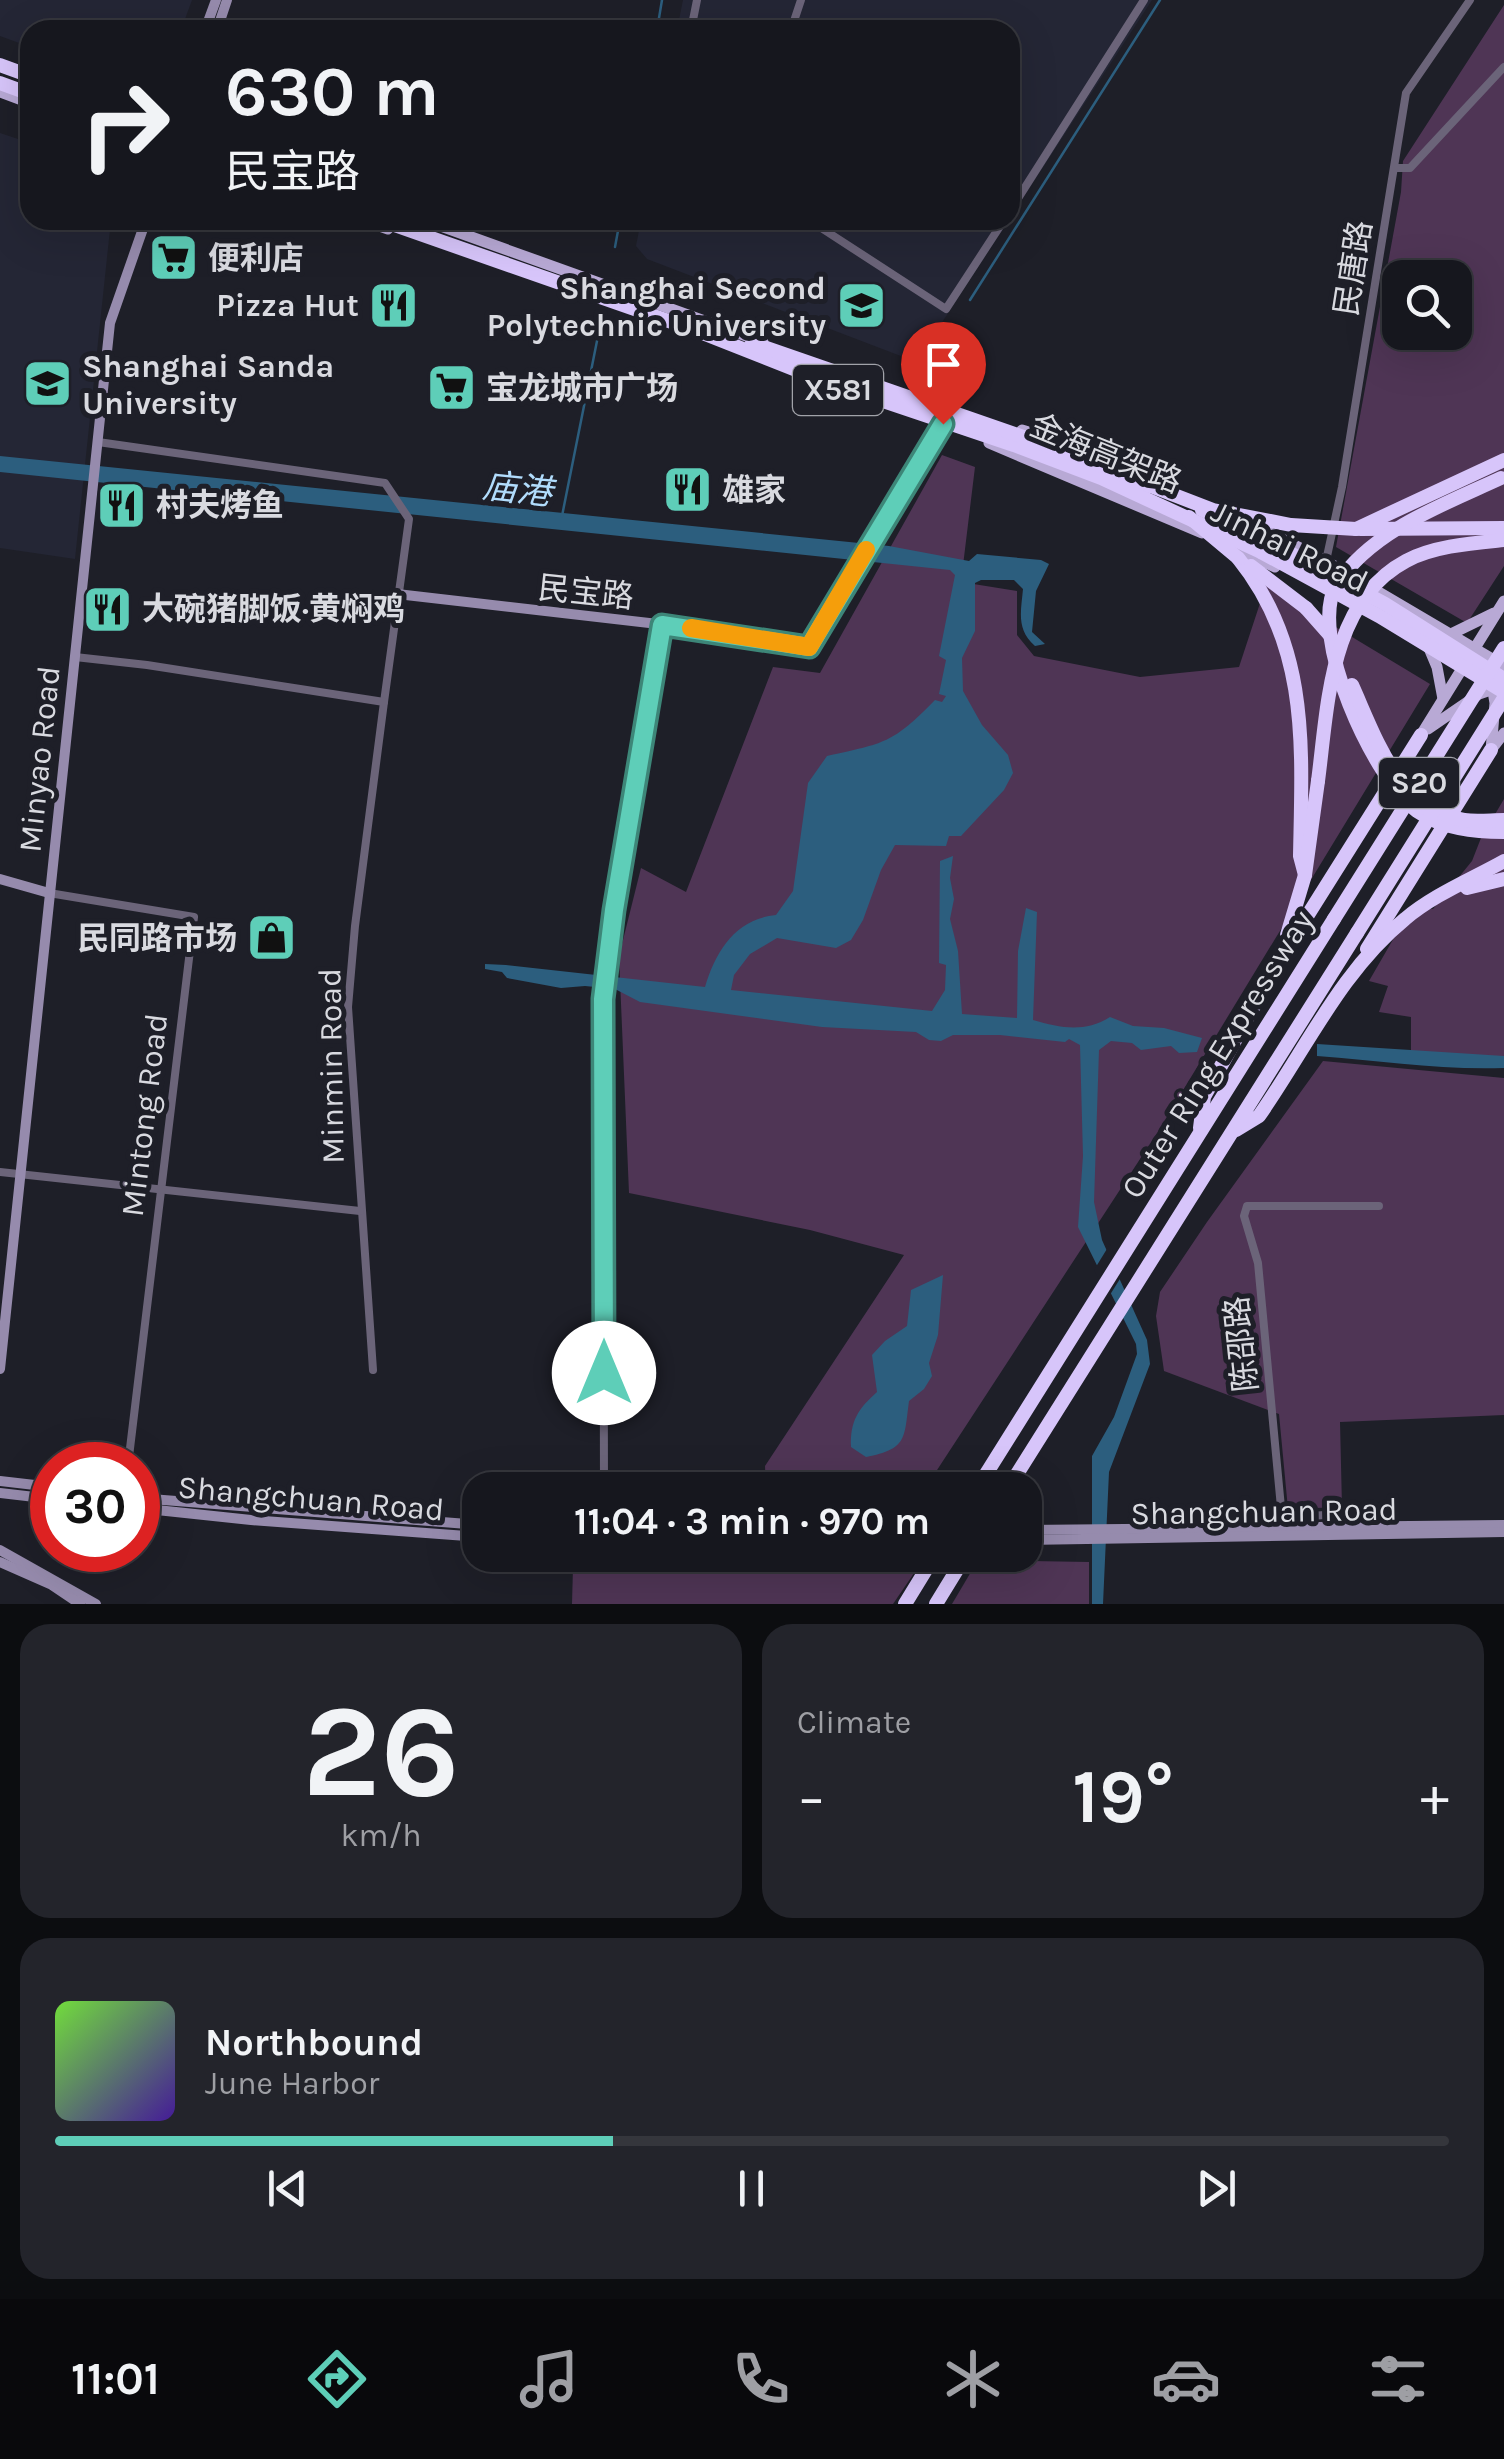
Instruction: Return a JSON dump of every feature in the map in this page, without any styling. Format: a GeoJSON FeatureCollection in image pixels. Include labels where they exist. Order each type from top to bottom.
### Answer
{"type":"FeatureCollection","features":[{"type":"Feature","properties":{"kind":"highway","name":"金海高架路"},"geometry":{"type":"LineString","coordinates":[[409,230],[700,332],[824,381],[1014,445],[1189,517],[1501,683]]}},
{"type":"Feature","properties":{"kind":"highway","name":"金海高架路"},"geometry":{"type":"LineString","coordinates":[[436,230],[1078,456],[1143,483],[1326,570],[1501,683]]}},
{"type":"Feature","properties":{"kind":"highway"},"geometry":{"type":"LineString","coordinates":[[1356,530],[1500,470]]}},
{"type":"Feature","properties":{"kind":"highway"},"geometry":{"type":"LineString","coordinates":[[1500,470],[1363,555],[1335,586],[1328,614],[1332,646],[1352,710],[1398,794],[1418,812],[1438,821],[1470,832],[1504,832]]}},
{"type":"Feature","properties":{"kind":"highway"},"geometry":{"type":"LineString","coordinates":[[1143,483],[1212,510],[1290,525],[1356,530],[1504,528]]}},
{"type":"Feature","properties":{"kind":"highway"},"geometry":{"type":"LineString","coordinates":[[1189,517],[1238,558],[1285,589],[1323,626],[1335,643],[1391,768],[1404,786],[1448,816],[1467,821],[1504,820]]}},
{"type":"Feature","properties":{"kind":"highway"},"geometry":{"type":"LineString","coordinates":[[1277,964],[1305,875],[1332,682],[1342,640],[1365,598],[1407,560],[1504,540]]}},
{"type":"Feature","properties":{"kind":"highway"},"geometry":{"type":"LineString","coordinates":[[1238,558],[1258,583],[1284,636],[1294,678],[1301,728],[1300,856],[1305,875]]}},
{"type":"Feature","properties":{"kind":"highway","name":"Outer Ring Expressway"},"geometry":{"type":"LineString","coordinates":[[987,1472],[1504,648]]}},
{"type":"Feature","properties":{"kind":"highway","name":"Outer Ring Expressway"},"geometry":{"type":"LineString","coordinates":[[1018,1472],[1357,933],[1501,683]]}},
{"type":"Feature","properties":{"kind":"highway"},"geometry":{"type":"LineString","coordinates":[[1199,1134],[1204,1097],[1277,964],[1421,735]]}},
{"type":"Feature","properties":{"kind":"highway"},"geometry":{"type":"LineString","coordinates":[[1364,958],[1499,740]]}},
{"type":"Feature","properties":{"kind":"highway"},"geometry":{"type":"LineString","coordinates":[[1231,1133],[1260,1116],[1364,958],[1404,920],[1504,861]]}},
{"type":"Feature","properties":{"kind":"highway"},"geometry":{"type":"LineString","coordinates":[[1452,891],[1504,879]]}},
{"type":"Feature","properties":{"kind":"highway"},"geometry":{"type":"LineString","coordinates":[[904,1604],[924,1572]]}},
{"type":"Feature","properties":{"kind":"highway"},"geometry":{"type":"LineString","coordinates":[[936,1604],[956,1572]]}},
{"type":"Feature","properties":{"kind":"main road","name":"Jinhai Road"},"geometry":{"type":"LineString","coordinates":[[391,230],[943,424],[1134,501],[1237,548],[1429,648],[1466,673],[1501,683]]}},
{"type":"Feature","properties":{"kind":"main road","name":"Jinhai Road"},"geometry":{"type":"LineString","coordinates":[[452,230],[892,390],[1093,452],[1326,560],[1480,652]]}},
{"type":"Feature","properties":{"kind":"main road"},"geometry":{"type":"LineString","coordinates":[[1421,735],[1442,699],[1480,652],[1501,606]]}},
{"type":"Feature","properties":{"kind":"main road"},"geometry":{"type":"LineString","coordinates":[[1451,634],[1501,606]]}},
{"type":"Feature","properties":{"kind":"main road"},"geometry":{"type":"LineString","coordinates":[[1429,648],[1437,667],[1442,699]]}},
{"type":"Feature","properties":{"kind":"main road"},"geometry":{"type":"LineString","coordinates":[[1480,652],[1501,683],[1499,740]]}},
{"type":"Feature","properties":{"kind":"main road"},"geometry":{"type":"LineString","coordinates":[[1421,735],[1501,683]]}},
{"type":"Feature","properties":{"kind":"street"},"geometry":{"type":"LineString","coordinates":[[1020,195],[1144,0]]}},
{"type":"Feature","properties":{"kind":"street","name":"民唐路"},"geometry":{"type":"LineString","coordinates":[[1326,560],[1342,488],[1406,93],[1470,0]]}},
{"type":"Feature","properties":{"kind":"street"},"geometry":{"type":"LineString","coordinates":[[1395,168],[1410,168],[1504,67]]}},
{"type":"Feature","properties":{"kind":"street","name":"Minyao Road"},"geometry":{"type":"LineString","coordinates":[[0,1369],[110,323],[143,230]]}},
{"type":"Feature","properties":{"kind":"street"},"geometry":{"type":"LineString","coordinates":[[824,230],[946,309],[997,230]]}},
{"type":"Feature","properties":{"kind":"street","name":"民宝路"},"geometry":{"type":"LineString","coordinates":[[397,594],[662,625],[809,647],[943,424]]}},
{"type":"Feature","properties":{"kind":"street","name":"Minmin Road"},"geometry":{"type":"LineString","coordinates":[[98,442],[385,482],[409,519],[355,926],[348,1008],[372,1370]]}},
{"type":"Feature","properties":{"kind":"street"},"geometry":{"type":"LineString","coordinates":[[604,1472],[603,999],[614,910],[662,625]]}},
{"type":"Feature","properties":{"kind":"street"},"geometry":{"type":"LineString","coordinates":[[74,657],[147,664],[384,702]]}},
{"type":"Feature","properties":{"kind":"street"},"geometry":{"type":"LineString","coordinates":[[0,879],[49,893]]}},
{"type":"Feature","properties":{"kind":"street","name":"Mintong Road"},"geometry":{"type":"LineString","coordinates":[[49,893],[194,917],[131,1442]]}},
{"type":"Feature","properties":{"kind":"street"},"geometry":{"type":"LineString","coordinates":[[0,1172],[360,1210]]}},
{"type":"Feature","properties":{"kind":"street","name":"陈邵路"},"geometry":{"type":"LineString","coordinates":[[1373,1525],[1339,1514],[1282,1518],[1258,1263],[1244,1216],[1247,1206],[1379,1206]]}},
{"type":"Feature","properties":{"kind":"street"},"geometry":{"type":"LineString","coordinates":[[0,1481],[30,1484]]}},
{"type":"Feature","properties":{"kind":"street"},"geometry":{"type":"LineString","coordinates":[[0,1494],[30,1497]]}},
{"type":"Feature","properties":{"kind":"street","name":"Shangchuan Road"},"geometry":{"type":"LineString","coordinates":[[160,1500],[462,1524]]}},
{"type":"Feature","properties":{"kind":"street","name":"Shangchuan Road"},"geometry":{"type":"LineString","coordinates":[[160,1510],[462,1535]]}},
{"type":"Feature","properties":{"kind":"street","name":"Shangchuan Road"},"geometry":{"type":"LineString","coordinates":[[1042,1539],[1373,1525],[1504,1524]]}},
{"type":"Feature","properties":{"kind":"street","name":"Shangchuan Road"},"geometry":{"type":"LineString","coordinates":[[1042,1530],[1504,1532]]}},
{"type":"Feature","properties":{"kind":"street"},"geometry":{"type":"LineString","coordinates":[[0,1550],[96,1604]]}},
{"type":"Feature","properties":{"kind":"street"},"geometry":{"type":"LineString","coordinates":[[0,1562],[52,1585],[80,1604]]}},
{"type":"Feature","properties":{"kind":"shaded area"},"geometry":{"type":"Polygon","coordinates":[[[0,0],[192,0],[185,20],[20,20],[20,43],[0,36],[0,0]]]}},
{"type":"Feature","properties":{"kind":"shaded area"},"geometry":{"type":"Polygon","coordinates":[[[683,0],[1152,0],[1020,203],[1020,20],[679,20],[683,0]]]}},
{"type":"Feature","properties":{"kind":"shaded area"},"geometry":{"type":"Polygon","coordinates":[[[1504,5],[1504,566],[1467,623],[1336,547],[1382,296],[1382,350],[1472,350],[1472,260],[1389,260],[1403,161],[1504,5]]]}},
{"type":"Feature","properties":{"kind":"shaded area","name":"Shanghai Sanda University"},"geometry":{"type":"Polygon","coordinates":[[[0,133],[20,140],[20,230],[110,230],[75,559],[0,548],[0,133]]]}},
{"type":"Feature","properties":{"kind":"shaded area","name":"Shanghai Second Polytechnic University"},"geometry":{"type":"Polygon","coordinates":[[[639,230],[1002,230],[922,353],[906,358],[647,259],[636,246],[639,230]]]}},
{"type":"Feature","properties":{"kind":"shaded area"},"geometry":{"type":"Polygon","coordinates":[[[942,455],[975,467],[961,582],[1017,591],[1017,635],[1034,656],[1140,677],[1239,667],[1266,585],[1430,684],[1157,1133],[936,1472],[765,1472],[765,1466],[904,1255],[810,1230],[629,1193],[619,956],[641,868],[686,892],[773,667],[820,673],[942,455]]]}},
{"type":"Feature","properties":{"kind":"shaded area"},"geometry":{"type":"Polygon","coordinates":[[[1504,799],[1504,1058],[1411,1052],[1411,1017],[1379,1012],[1388,986],[1369,981],[1413,905],[1433,909],[1472,861],[1504,799]]]}},
{"type":"Feature","properties":{"kind":"shaded area"},"geometry":{"type":"Polygon","coordinates":[[[1323,1061],[1504,1078],[1504,1415],[1340,1422],[1342,1507],[1288,1509],[1279,1414],[1164,1371],[1156,1316],[1160,1292],[1323,1061]]]}},
{"type":"Feature","properties":{"kind":"shaded area"},"geometry":{"type":"Polygon","coordinates":[[[1042,1561],[1089,1562],[1089,1604],[952,1604],[971,1572],[1042,1572],[1042,1561]]]}},
{"type":"Feature","properties":{"kind":"shaded area"},"geometry":{"type":"Polygon","coordinates":[[[573,1572],[915,1572],[893,1604],[572,1604],[573,1572]]]}},
{"type":"Feature","properties":{"kind":"water"},"geometry":{"type":"Polygon","coordinates":[[[0,456],[889,546],[969,561],[977,554],[1049,564],[1036,591],[1032,632],[1045,644],[1035,646],[1025,633],[1021,620],[1023,589],[1014,580],[975,583],[975,631],[962,658],[963,691],[982,725],[1008,755],[1013,773],[1004,790],[961,836],[949,836],[946,846],[895,845],[851,940],[836,948],[777,938],[750,954],[734,975],[731,990],[932,1011],[945,990],[946,965],[939,963],[940,861],[953,856],[950,878],[954,899],[950,919],[958,951],[962,1014],[1017,1018],[1018,951],[1026,908],[1037,912],[1033,1020],[1072,1028],[1110,1017],[1133,1026],[1164,1028],[1202,1038],[1197,1052],[1179,1053],[1171,1046],[1141,1050],[1132,1043],[1111,1041],[1099,1050],[1094,1202],[1102,1240],[1147,1340],[1150,1364],[1109,1472],[1103,1604],[1092,1604],[1092,1456],[1114,1417],[1137,1354],[1136,1344],[1078,1227],[1083,1156],[1080,1045],[1069,1039],[1065,1042],[1000,1035],[953,1035],[941,1041],[929,1040],[916,1032],[822,1027],[640,1002],[615,989],[561,988],[507,978],[502,972],[485,969],[485,964],[506,965],[705,987],[715,961],[730,939],[750,923],[776,915],[793,891],[808,783],[827,756],[887,740],[935,700],[942,702],[946,696],[939,694],[946,660],[939,656],[955,575],[950,570],[0,472],[0,456]]]}},
{"type":"Feature","properties":{"kind":"water"},"geometry":{"type":"Polygon","coordinates":[[[1317,1044],[1504,1056],[1504,1068],[1317,1056],[1317,1044]]]}},
{"type":"Feature","properties":{"kind":"water"},"geometry":{"type":"Polygon","coordinates":[[[943,1275],[938,1335],[929,1363],[932,1376],[909,1401],[904,1433],[897,1446],[866,1457],[851,1447],[851,1438],[856,1416],[877,1392],[872,1355],[907,1326],[911,1290],[943,1275]]]}},
{"type":"Feature","properties":{"kind":"pier"},"geometry":{"type":"Polygon","coordinates":[[[1110,1244],[1123,1274],[1108,1298],[1094,1270],[1110,1244]]]}},
{"type":"Feature","properties":{"kind":"waterway"},"geometry":{"type":"LineString","coordinates":[[659,20],[662,0]]}},
{"type":"Feature","properties":{"kind":"waterway"},"geometry":{"type":"LineString","coordinates":[[1020,221],[1160,0]]}},
{"type":"Feature","properties":{"kind":"waterway"},"geometry":{"type":"LineString","coordinates":[[615,247],[618,230]]}},
{"type":"Feature","properties":{"kind":"waterway"},"geometry":{"type":"LineString","coordinates":[[970,300],[1014,230]]}},
{"type":"Feature","properties":{"kind":"waterway","name":"庙港"},"geometry":{"type":"LineString","coordinates":[[562,516],[599,331]]}},
{"type":"Feature","properties":{"kind":"slow traffic"},"geometry":{"type":"LineString","coordinates":[[691,628],[809,647],[866,550]]}},
{"type":"Feature","properties":{"kind":"place","name":"便利店"},"geometry":{"type":"Point","coordinates":[173,258]}},
{"type":"Feature","properties":{"kind":"place","name":"Pizza Hut"},"geometry":{"type":"Point","coordinates":[394,305]}},
{"type":"Feature","properties":{"kind":"place","name":"Shanghai Second Polytechnic University"},"geometry":{"type":"Point","coordinates":[861,306]}},
{"type":"Feature","properties":{"kind":"place","name":"Shanghai Sanda University"},"geometry":{"type":"Point","coordinates":[47,384]}},
{"type":"Feature","properties":{"kind":"place","name":"宝龙城市广场"},"geometry":{"type":"Point","coordinates":[451,388]}},
{"type":"Feature","properties":{"kind":"place","name":"雄家"},"geometry":{"type":"Point","coordinates":[687,490]}},
{"type":"Feature","properties":{"kind":"place","name":"村夫烤鱼"},"geometry":{"type":"Point","coordinates":[121,505]}},
{"type":"Feature","properties":{"kind":"place","name":"大碗猪脚饭·黄焖鸡"},"geometry":{"type":"Point","coordinates":[107,609]}},
{"type":"Feature","properties":{"kind":"place","name":"民同路市场"},"geometry":{"type":"Point","coordinates":[272,938]}},
{"type":"Feature","properties":{"kind":"route"},"geometry":{"type":"LineString","coordinates":[[604,1373],[603,999],[614,910],[662,625],[809,647],[943,424]]}}]}
